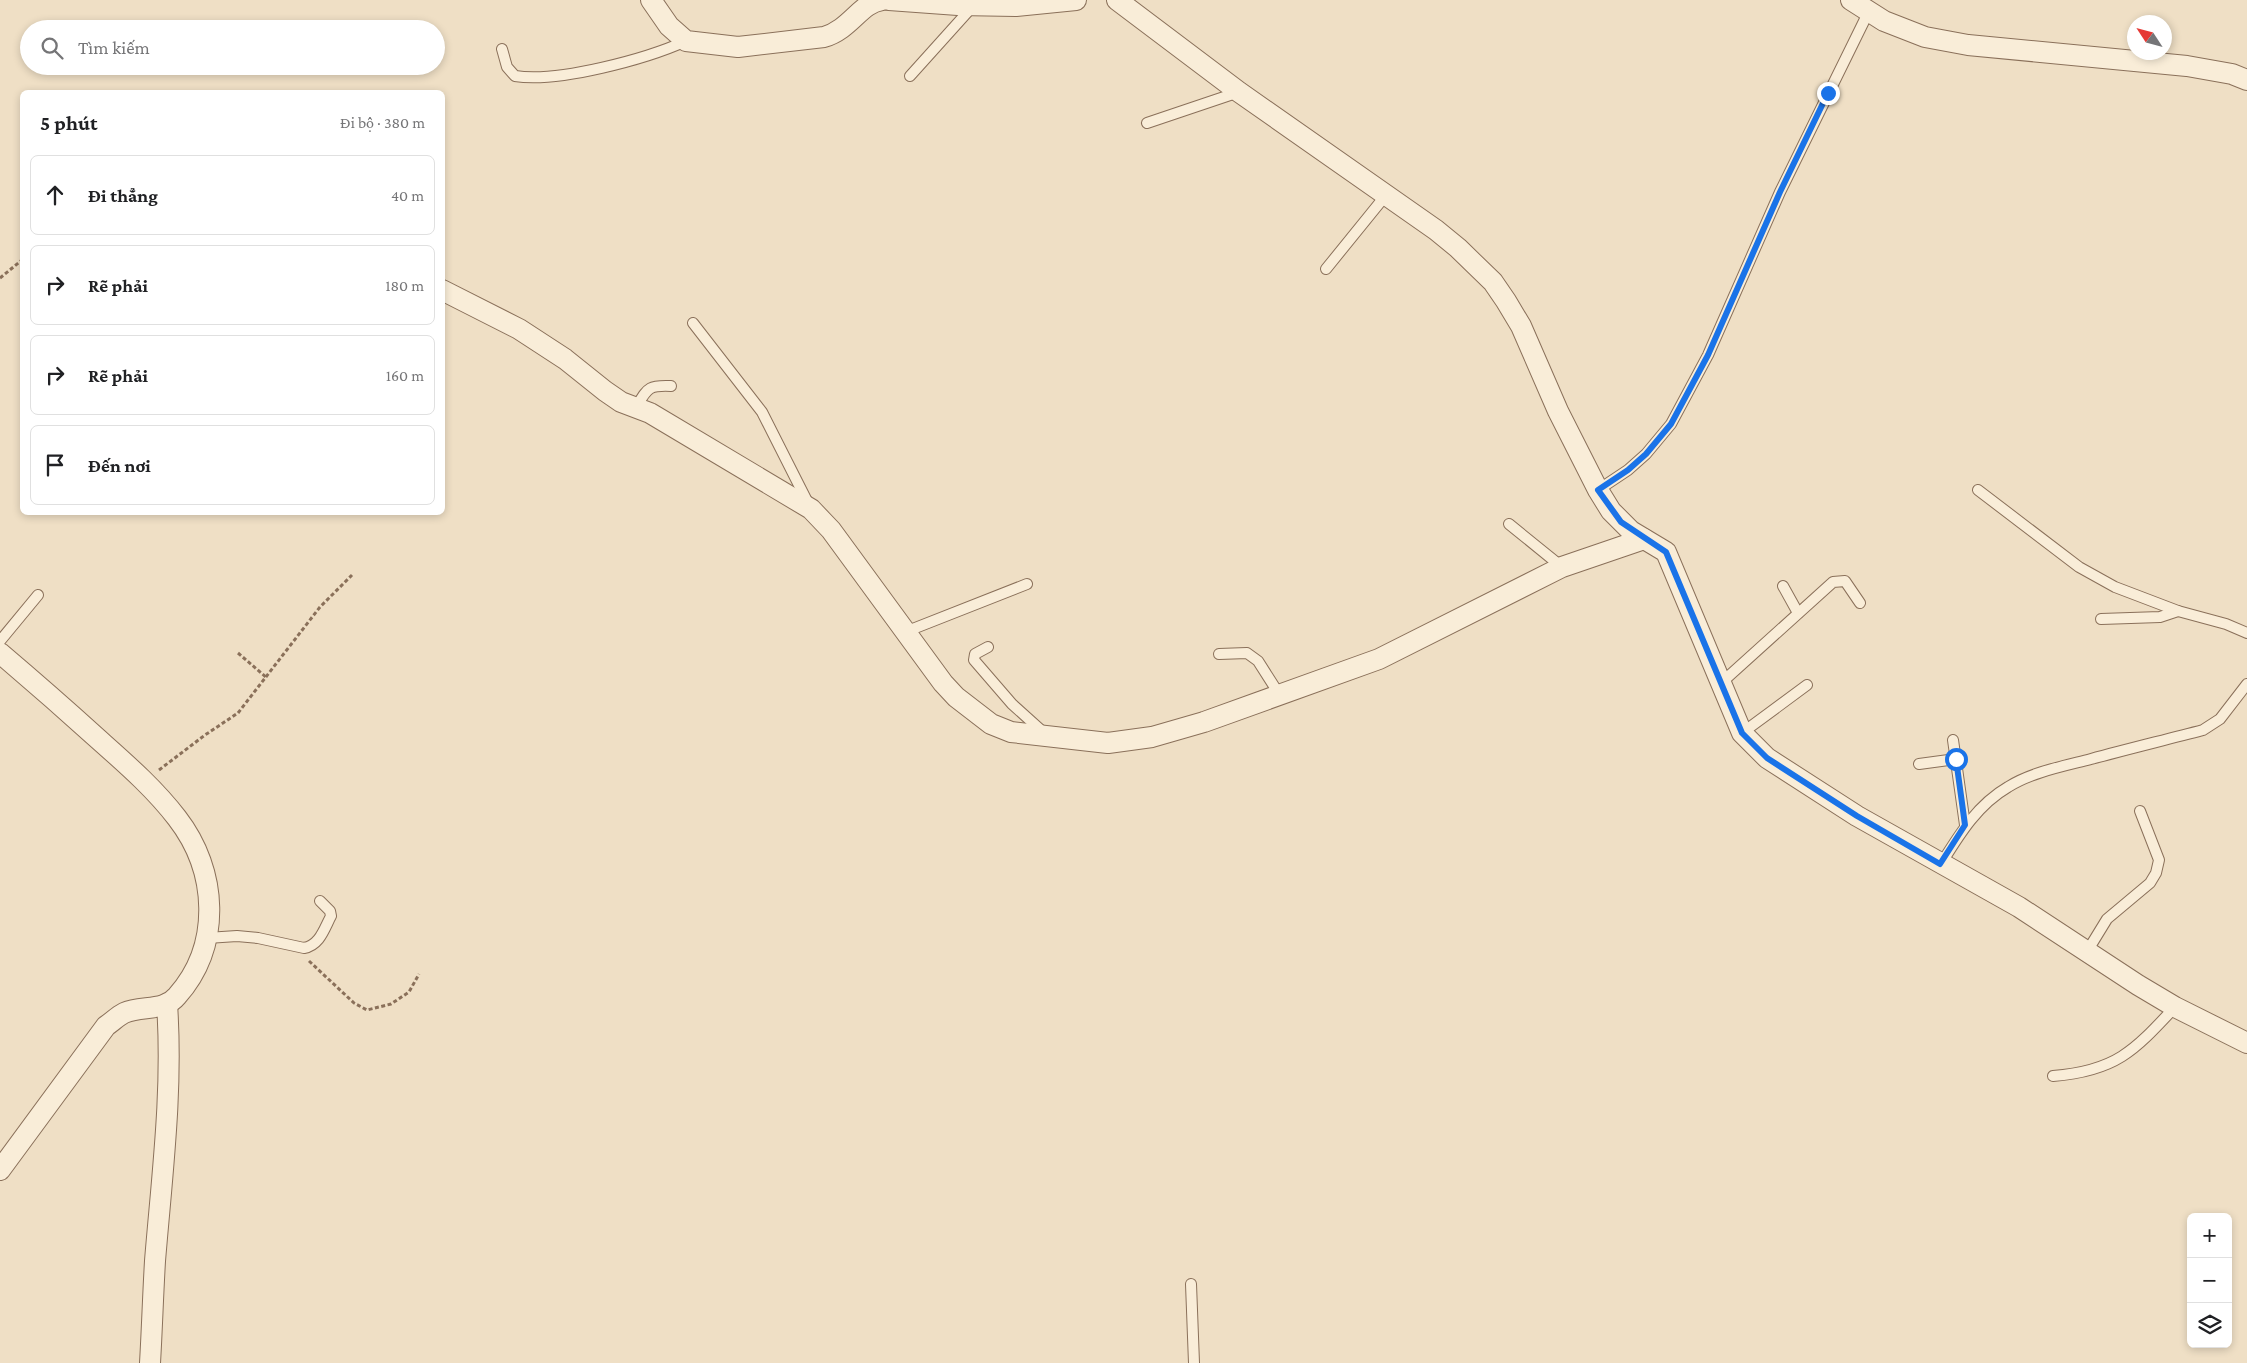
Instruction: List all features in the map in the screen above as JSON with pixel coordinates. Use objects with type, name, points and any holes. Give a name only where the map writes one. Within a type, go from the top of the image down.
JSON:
[{"type":"street","points":[[651,0],[669,26],[686,41],[738,47],[824,37],[837,33],[868,4],[882,0]]},
{"type":"street","points":[[889,0],[974,6],[1016,6],[1076,0]]},
{"type":"street","points":[[1117,0],[1239,92],[1458,248],[1493,282],[1521,326],[1558,410],[1598,490],[1621,522],[1666,552],[1742,733],[1767,758],[1857,816],[1940,864],[2020,906],[2138,985],[2175,1007],[2247,1043]]},
{"type":"street","points":[[1851,0],[1884,21],[1925,37],[2082,57],[2187,66],[2232,74],[2247,80]]},
{"type":"street","points":[[445,291],[519,328],[565,359],[604,391],[662,419],[811,509],[832,530],[943,683],[956,697],[991,724],[1011,732],[1108,743],[1152,737],[1204,722],[1379,659],[1562,567],[1644,539]]},
{"type":"street","points":[[0,653],[145,781],[178,819],[200,860],[209,890],[210,918],[207,938],[198,966],[179,994],[167,1004],[124,1013],[106,1026],[0,1170]]},
{"type":"street","points":[[150,1363],[155,1261],[167,1134],[169,1037],[167,1004]]},
{"type":"lane","points":[[910,76],[974,6]]},
{"type":"lane","points":[[1598,490],[1628,470],[1646,454],[1671,424],[1708,355],[1780,192],[1869,11]]},
{"type":"lane","points":[[502,50],[507,67],[514,76],[548,76],[648,57],[686,41]]},
{"type":"lane","points":[[1147,123],[1239,92]]},
{"type":"lane","points":[[1326,268],[1386,195]]},
{"type":"lane","points":[[692,323],[762,412],[811,509]]},
{"type":"lane","points":[[636,407],[647,390],[655,385],[672,386]]},
{"type":"lane","points":[[1978,490],[2079,567],[2114,587],[2178,610],[2226,624],[2247,633]]},
{"type":"lane","points":[[1508,524],[1562,567]]},
{"type":"lane","points":[[1720,684],[1828,586],[1838,580],[1845,582],[1860,603]]},
{"type":"lane","points":[[905,632],[1027,584]]},
{"type":"lane","points":[[1783,586],[1798,613]]},
{"type":"lane","points":[[0,641],[38,595]]},
{"type":"lane","points":[[2101,619],[2160,617],[2178,610]]},
{"type":"lane","points":[[988,646],[976,654],[974,660],[1012,704],[1048,737]]},
{"type":"lane","points":[[1219,654],[1247,653],[1258,661],[1279,694]]},
{"type":"lane","points":[[1940,864],[1965,825],[1996,795],[2020,780],[2070,764],[2203,730],[2220,718],[2247,684]]},
{"type":"lane","points":[[1742,733],[1807,685]]},
{"type":"lane","points":[[1953,740],[1965,825]]},
{"type":"lane","points":[[1919,764],[1956,759]]},
{"type":"lane","points":[[2088,950],[2107,920],[2150,882],[2156,873],[2159,860],[2140,811]]},
{"type":"lane","points":[[207,938],[244,937],[304,948],[312,946],[320,937],[331,916],[330,911],[320,901]]},
{"type":"lane","points":[[2053,1076],[2086,1072],[2107,1066],[2128,1054],[2175,1007]]},
{"type":"lane","points":[[1191,1284],[1194,1363]]},
{"type":"path","points":[[0,278],[20,262]]},
{"type":"path","points":[[145,781],[186,748],[238,714],[320,607],[352,575]]},
{"type":"path","points":[[238,653],[267,678]]},
{"type":"path","points":[[294,946],[354,1003],[367,1010],[391,1004],[409,992],[419,974]]},
{"type":"route","points":[[1828,93],[1780,192],[1708,355],[1671,424],[1646,454],[1628,470],[1598,490],[1611,511],[1621,522],[1631,531],[1666,552],[1742,733],[1767,758],[1857,816],[1940,864],[1965,825],[1956,759]]}]
